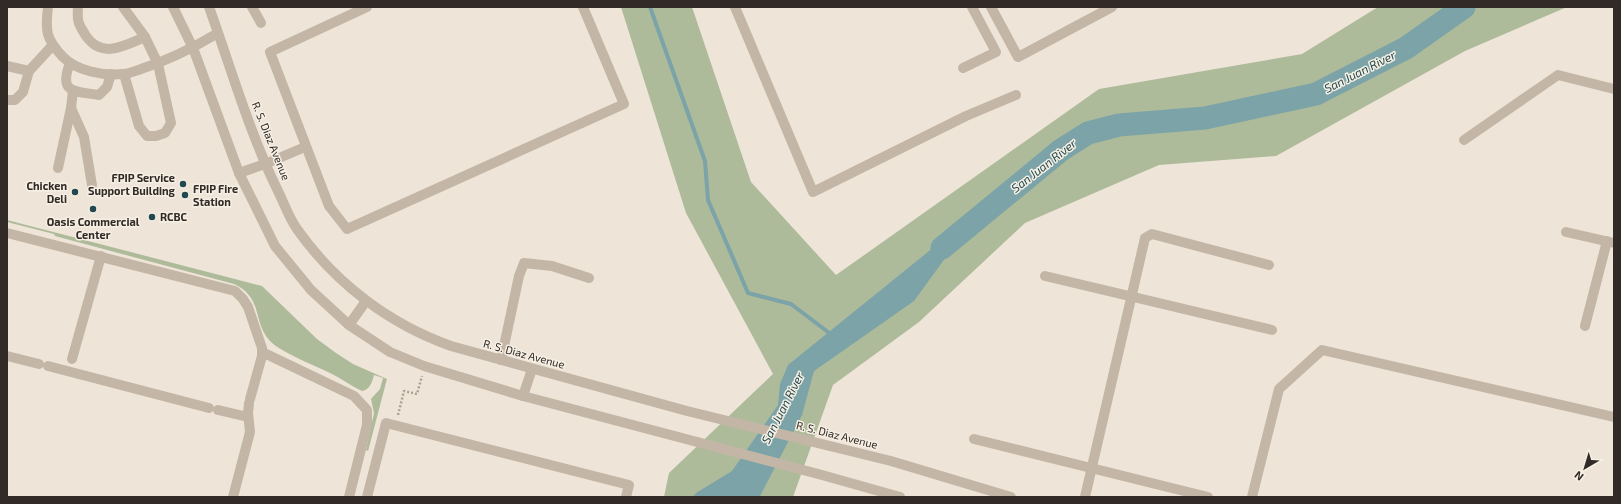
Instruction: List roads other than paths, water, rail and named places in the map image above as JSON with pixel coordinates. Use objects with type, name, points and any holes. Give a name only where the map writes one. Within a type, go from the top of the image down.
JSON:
[{"type":"street","points":[[48,7],[45,27],[52,46],[70,63],[94,72],[124,74],[158,64],[193,48],[218,33]]},
{"type":"street","points":[[78,7],[77,22],[92,43],[107,50],[121,47],[145,37]]},
{"type":"street","points":[[123,7],[145,37],[158,64],[171,123],[165,133],[156,136],[147,136],[139,126],[124,74]]},
{"type":"street","points":[[173,7],[193,48],[239,172],[275,246],[311,290],[349,325],[390,352],[424,366],[523,396],[822,475],[875,494],[900,497]]},
{"type":"street","name":"R. S. Diaz Avenue","points":[[209,7],[265,164],[296,228],[329,269],[366,301],[428,338],[532,369],[687,411],[891,461],[1011,497]]},
{"type":"street","points":[[252,7],[261,24]]},
{"type":"street","points":[[367,7],[270,52],[305,147],[329,206],[347,229],[624,104],[583,7]]},
{"type":"street","points":[[735,7],[813,192],[966,116],[1016,95]]},
{"type":"street","points":[[963,68],[996,52],[972,7]]},
{"type":"street","points":[[991,7],[1018,57],[1112,7]]},
{"type":"street","points":[[7,100],[15,100],[23,92],[29,71],[52,46]]},
{"type":"street","points":[[70,63],[65,76],[66,85],[73,91],[99,95],[107,87],[112,74]]},
{"type":"street","points":[[7,66],[29,71]]},
{"type":"street","points":[[1464,140],[1558,75],[1614,89]]},
{"type":"street","points":[[58,168],[71,108],[73,91]]},
{"type":"street","points":[[71,108],[84,138],[92,185]]},
{"type":"street","points":[[239,172],[265,164],[305,147]]},
{"type":"street","points":[[1566,232],[1610,242],[1585,326]]},
{"type":"street","points":[[7,233],[234,291],[243,298],[248,307],[261,344],[262,352],[249,401],[248,417],[250,432],[233,497]]},
{"type":"street","points":[[1085,497],[1145,238],[1152,234],[1269,265]]},
{"type":"street","points":[[71,366],[101,256]]},
{"type":"street","points":[[501,360],[519,276],[524,263],[552,266],[589,278]]},
{"type":"street","points":[[1045,276],[1272,330]]},
{"type":"street","points":[[349,325],[366,301]]},
{"type":"street","points":[[1252,497],[1279,389],[1322,350],[1614,416]]},
{"type":"street","points":[[262,352],[348,393],[358,400],[367,410],[367,425],[348,497]]},
{"type":"street","points":[[7,356],[44,365],[71,366],[213,409],[248,417]]},
{"type":"street","points":[[523,396],[532,369]]},
{"type":"street","points":[[367,497],[386,423],[629,486],[626,497]]},
{"type":"street","points":[[974,439],[1208,497]]},
{"type":"water","points":[[967,228],[914,301],[814,371],[802,415],[760,496],[693,497],[696,493],[732,471],[778,405],[780,384],[788,365],[939,243]]},
{"type":"waterway","points":[[650,7],[705,161],[708,200],[748,293],[791,304],[832,335]]},
{"type":"waterway","name":"San Juan River","points":[[942,248],[1061,150],[1088,133],[1119,125],[1205,118],[1316,94],[1406,48],[1464,7]]},
{"type":"place","name":"FPIP Service Support Building","points":[[183,184]]},
{"type":"place","name":"Chicken Deli","points":[[75,192]]},
{"type":"place","name":"FPIP Fire Station","points":[[185,195]]},
{"type":"place","name":"Oasis Commercial Center","points":[[93,209]]},
{"type":"place","name":"RCBC","points":[[152,217]]}]
